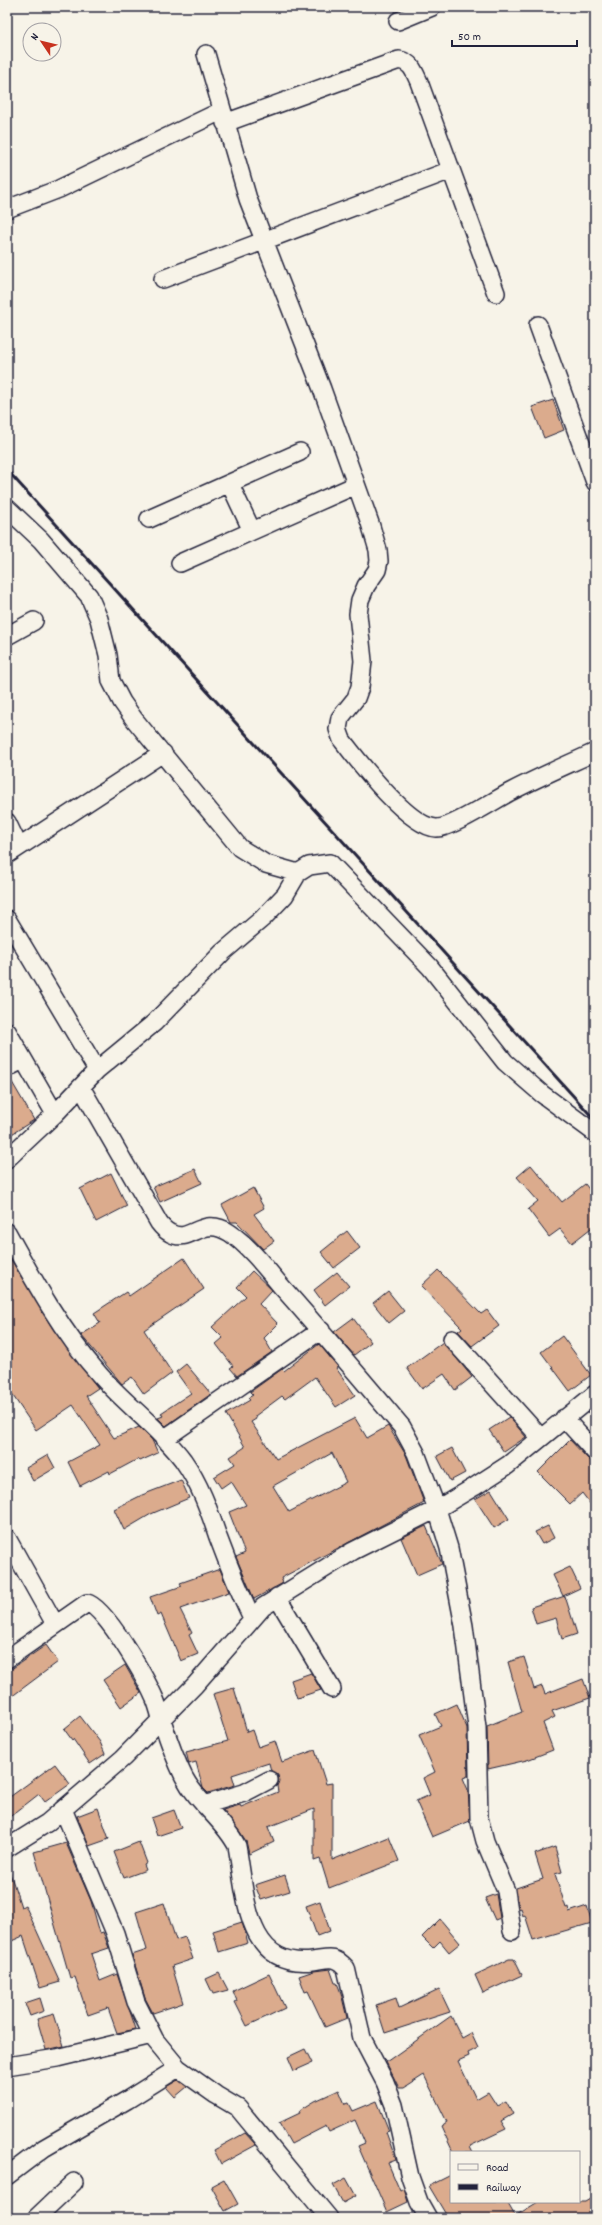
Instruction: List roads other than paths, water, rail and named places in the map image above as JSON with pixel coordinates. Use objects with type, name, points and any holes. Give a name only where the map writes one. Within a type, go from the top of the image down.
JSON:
[{"type":"street","points":[[398,21],[432,7]]},
{"type":"street","points":[[206,54],[223,118],[248,199],[370,523],[379,561],[377,570],[366,586],[358,614],[363,661],[360,687],[356,698],[340,718],[338,729],[342,740],[360,763],[408,815],[423,824],[436,828],[462,818],[513,790],[595,752]]},
{"type":"street","points":[[7,209],[223,118],[399,60],[406,61],[412,67],[419,82],[496,293]]},
{"type":"street","points":[[163,279],[451,170]]},
{"type":"street","points":[[538,325],[595,482]]},
{"type":"street","points":[[149,519],[300,452]]},
{"type":"street","points":[[230,484],[252,531]]},
{"type":"street","points":[[180,563],[356,485]]},
{"type":"street","points":[[7,508],[41,540],[89,596],[99,619],[114,690],[122,702],[240,848],[266,864],[298,873]]},
{"type":"street","points":[[7,636],[34,621]]},
{"type":"street","points":[[7,822],[13,851],[163,753]]},
{"type":"street","points":[[7,1158],[55,1114],[97,1070],[154,1023],[223,952],[267,914],[285,895],[298,873],[309,866],[330,863],[430,967],[505,1062],[542,1094],[595,1133]]},
{"type":"street","points":[[7,919],[97,1070]]},
{"type":"street","points":[[7,1031],[55,1114]]},
{"type":"street","points":[[7,1068],[23,1060]]},
{"type":"street","points":[[81,1087],[159,1223],[170,1234],[179,1236],[190,1234],[204,1227],[215,1226],[230,1234],[268,1271],[320,1330],[402,1427],[416,1453],[437,1509],[457,1585],[479,1743],[479,1818],[485,1841],[506,1891],[512,1931]]},
{"type":"street","points":[[7,1232],[53,1313],[74,1343],[98,1374],[164,1439],[182,1459],[196,1479],[207,1504],[239,1592],[252,1618]]},
{"type":"street","points":[[164,1439],[320,1330]]},
{"type":"street","points":[[452,1338],[542,1438]]},
{"type":"street","points":[[9,1843],[47,1823],[123,1758],[162,1721],[214,1666],[252,1618],[263,1607],[353,1551],[437,1509],[508,1465],[595,1394]]},
{"type":"street","points":[[564,1418],[595,1452]]},
{"type":"street","points":[[7,1538],[55,1624]]},
{"type":"street","points":[[277,1597],[332,1689]]},
{"type":"street","points":[[7,1659],[87,1603],[97,1608],[120,1639],[145,1679],[155,1699],[162,1721],[184,1776],[204,1805],[225,1826],[237,1846],[250,1917],[266,1949],[279,1958],[290,1961],[333,1958],[340,1960],[346,1968],[362,2038],[385,2082],[394,2105],[410,2177],[419,2202],[428,2218]]},
{"type":"street","points":[[204,1805],[244,1793],[269,1780]]},
{"type":"street","points":[[63,1809],[115,1933],[136,2002],[152,2035],[178,2068],[216,2095],[238,2108],[329,2218]]},
{"type":"street","points":[[7,2066],[57,2058],[152,2035]]},
{"type":"street","points":[[7,2176],[14,2161],[44,2148],[127,2100],[178,2068]]},
{"type":"street","points":[[36,2218],[74,2182]]},
{"type":"railway","points":[[7,470],[595,1120]]}]
